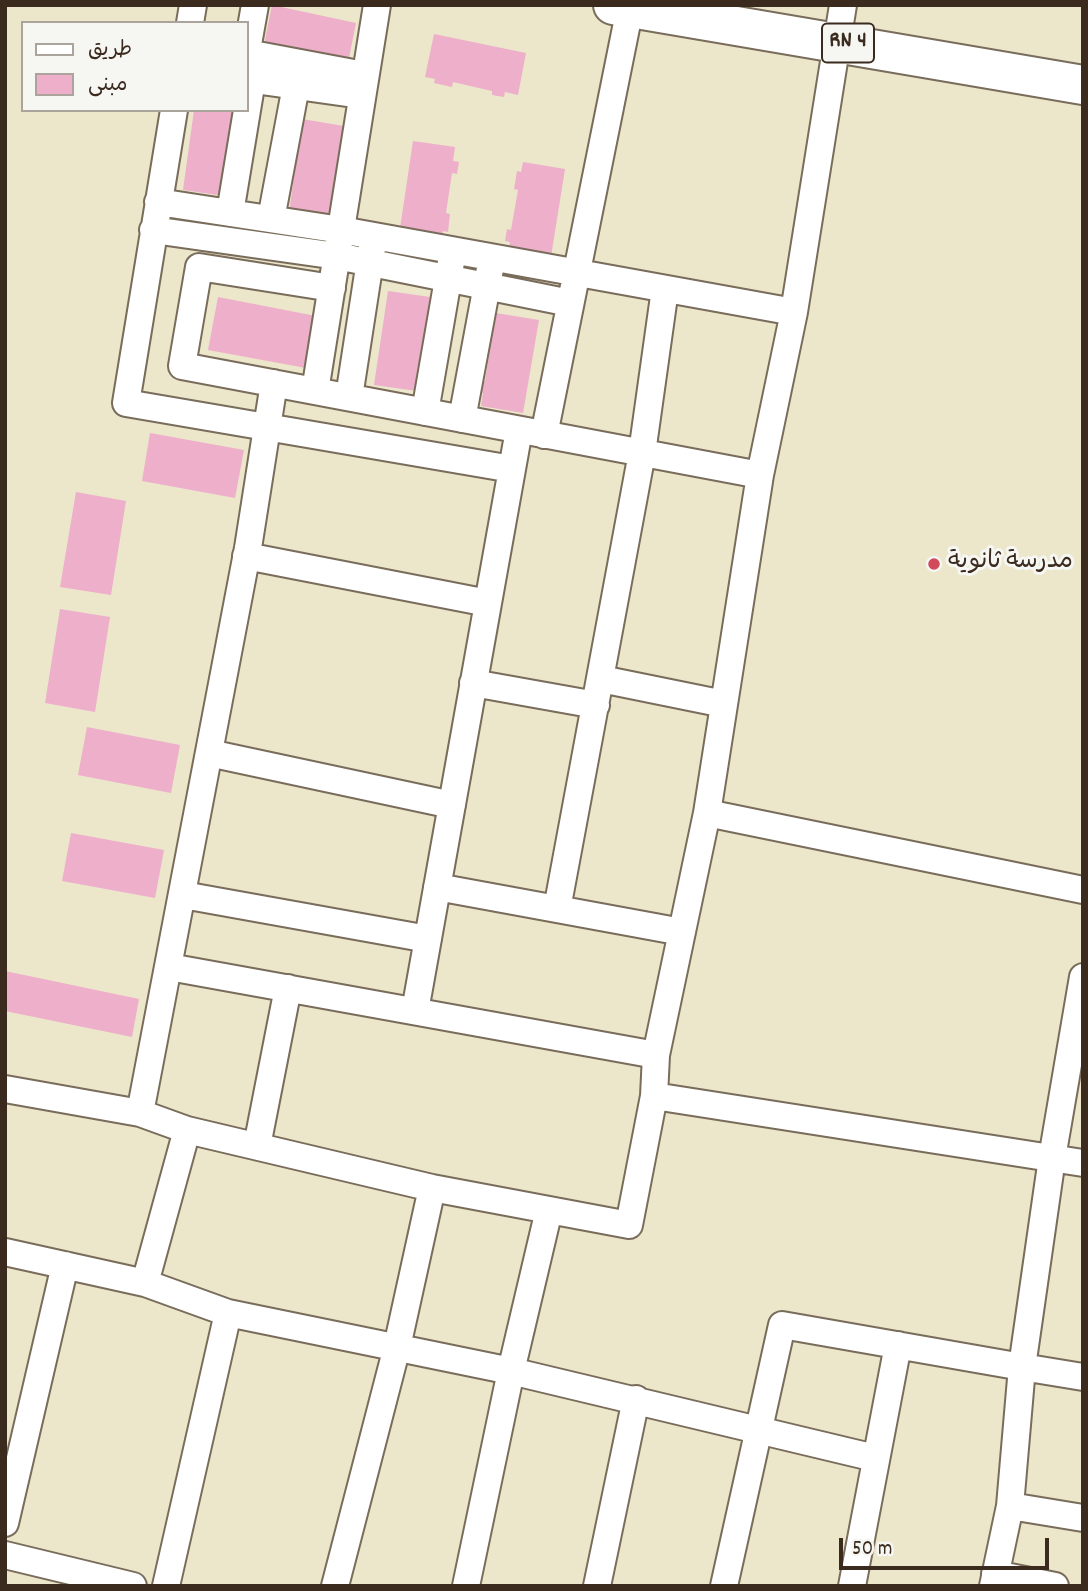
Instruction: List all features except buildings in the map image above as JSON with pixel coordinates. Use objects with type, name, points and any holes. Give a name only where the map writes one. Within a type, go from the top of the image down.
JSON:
[{"type":"main road","name":"RN 4","points":[[622,7],[839,23],[1083,85]]},
{"type":"street","points":[[248,45],[255,5]]},
{"type":"street","points":[[315,391],[377,5]]},
{"type":"street","points":[[415,1011],[512,469],[531,432],[570,303],[622,7]]},
{"type":"street","points":[[5,1089],[140,1113],[187,1130],[432,1188],[629,1225],[654,1096],[656,1055],[707,813],[760,475],[794,312],[839,23]]},
{"type":"street","points":[[248,51],[363,85]]},
{"type":"street","points":[[249,79],[296,86],[363,85]]},
{"type":"street","points":[[271,219],[296,86]]},
{"type":"street","points":[[174,112],[126,403],[512,469]]},
{"type":"street","points":[[230,213],[244,112]]},
{"type":"street","points":[[158,202],[271,219],[339,243],[369,263],[570,303]]},
{"type":"street","points":[[153,229],[339,243],[374,236],[794,312]]},
{"type":"street","points":[[349,397],[374,236]]},
{"type":"street","points":[[425,412],[453,250]]},
{"type":"street","points":[[462,419],[492,257]]},
{"type":"street","points":[[332,288],[199,267],[182,366],[760,475]]},
{"type":"street","points":[[557,909],[642,453],[664,289]]},
{"type":"street","points":[[140,1113],[246,556],[274,383]]},
{"type":"street","points":[[246,556],[488,603]]},
{"type":"street","points":[[601,679],[724,704]]},
{"type":"street","points":[[474,683],[596,705]]},
{"type":"street","points":[[209,753],[452,805]]},
{"type":"street","points":[[707,813],[1083,890]]},
{"type":"street","points":[[437,887],[682,932]]},
{"type":"street","points":[[183,895],[428,939]]},
{"type":"street","points":[[169,967],[656,1055]]},
{"type":"street","points":[[1055,1586],[994,1580],[1010,1506],[1022,1367],[1052,1158],[1083,977]]},
{"type":"street","points":[[257,1146],[288,988]]},
{"type":"street","points":[[654,1096],[1083,1163]]},
{"type":"street","points":[[145,1283],[187,1130]]},
{"type":"street","points":[[335,1586],[397,1347],[432,1188]]},
{"type":"street","points":[[466,1586],[511,1371],[549,1210]]},
{"type":"street","points":[[5,1252],[145,1283],[228,1313],[636,1399],[875,1458]]},
{"type":"street","points":[[5,1523],[65,1265]]},
{"type":"street","points":[[166,1586],[228,1313]]},
{"type":"street","points":[[724,1586],[782,1325],[1083,1377]]},
{"type":"street","points":[[852,1586],[898,1345]]},
{"type":"street","points":[[597,1586],[636,1399]]},
{"type":"street","points":[[1010,1506],[1083,1518]]},
{"type":"street","points":[[5,1555],[133,1586]]},
{"type":"place","name":"مدرسة ثانوية","points":[[934,564]]}]
